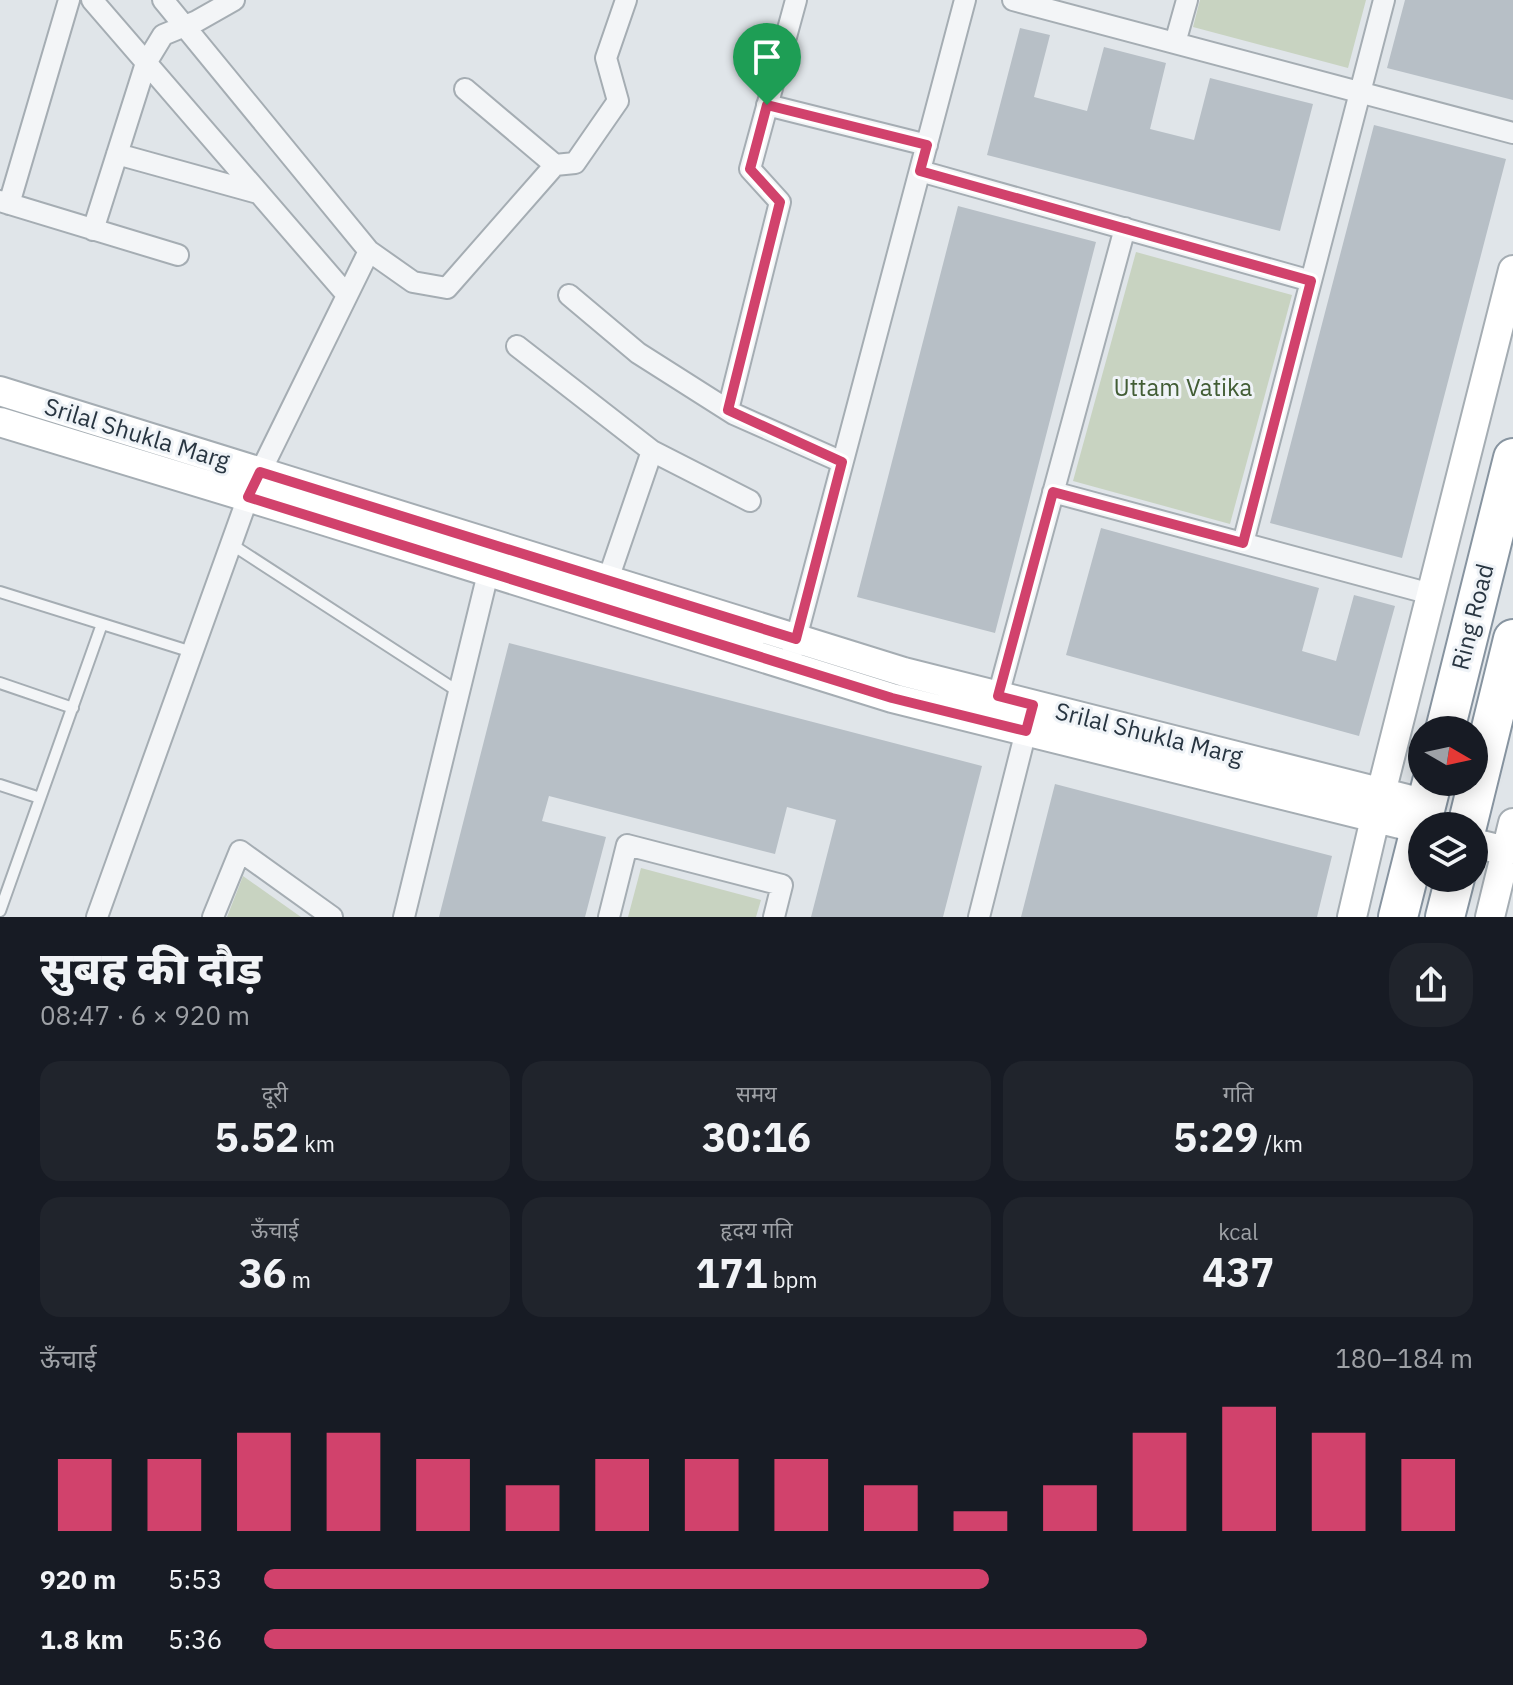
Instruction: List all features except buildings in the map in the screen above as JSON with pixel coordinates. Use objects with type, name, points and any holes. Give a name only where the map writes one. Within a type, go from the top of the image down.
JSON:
[{"type":"highway","name":"Ring Road","points":[[1448,716],[1513,458]]},
{"type":"highway","name":"Ring Road","points":[[1474,812],[1513,639]]},
{"type":"highway","points":[[1398,917],[1426,805]]},
{"type":"highway","points":[[1445,917],[1451,892]]},
{"type":"street","points":[[69,0],[4,202],[178,255]]},
{"type":"street","points":[[92,0],[347,295]]},
{"type":"street","points":[[163,0],[369,251],[413,282],[447,288],[555,165],[575,163],[618,101],[606,58],[626,0]]},
{"type":"street","points":[[93,230],[146,63],[163,35],[197,21],[234,0]]},
{"type":"street","points":[[728,410],[780,202],[750,169],[796,0]]},
{"type":"street","points":[[792,652],[965,0]]},
{"type":"street","points":[[1013,0],[1513,133]]},
{"type":"street","points":[[1175,43],[1187,0]]},
{"type":"street","points":[[1243,543],[1384,0]]},
{"type":"street","points":[[465,89],[555,165]]},
{"type":"street","points":[[767,105],[927,145]]},
{"type":"street","points":[[117,154],[258,193]]},
{"type":"street","points":[[920,171],[1311,281]]},
{"type":"street","points":[[995,709],[1125,228]]},
{"type":"street","points":[[97,917],[254,484],[369,251]]},
{"type":"street","points":[[1352,917],[1513,270]]},
{"type":"street","points":[[569,295],[638,353],[728,410],[842,462]]},
{"type":"street","points":[[517,346],[652,451],[750,501]]},
{"type":"street","name":"Srilal Shukla Marg","points":[[0,391],[254,484],[792,652],[904,672],[995,709],[1378,806],[1426,805]]},
{"type":"street","name":"Srilal Shukla Marg","points":[[0,422],[254,484]]},
{"type":"street","points":[[603,593],[652,451]]},
{"type":"street","points":[[1053,492],[1431,594]]},
{"type":"street","points":[[404,917],[492,558]]},
{"type":"street","points":[[979,917],[1030,718]]},
{"type":"street","points":[[1488,831],[1512,835],[1490,917]]},
{"type":"street","points":[[609,917],[627,845],[782,885],[774,917]]},
{"type":"street","points":[[213,917],[240,851],[332,917]]},
{"type":"lane","points":[[231,544],[459,692]]},
{"type":"lane","points":[[0,592],[192,652]]},
{"type":"lane","points":[[0,911],[5,880],[40,798],[102,624]]},
{"type":"lane","points":[[0,683],[73,708]]},
{"type":"lane","points":[[0,785],[40,798]]},
{"type":"green space","points":[[1200,0],[1366,0],[1348,68],[1193,27]]},
{"type":"green space","name":"Uttam Vatika","points":[[1136,252],[1292,295],[1230,524],[1073,481]]},
{"type":"green space","points":[[641,868],[761,900],[756,917],[628,917]]},
{"type":"green space","points":[[243,876],[301,917],[227,917]]},
{"type":"route","points":[[767,105],[927,145],[920,171],[1311,281],[1243,543],[1053,492],[998,696],[1033,705],[1026,731],[892,698],[248,497],[260,472],[796,639],[842,462],[728,410],[780,202],[750,169],[767,105]]}]
